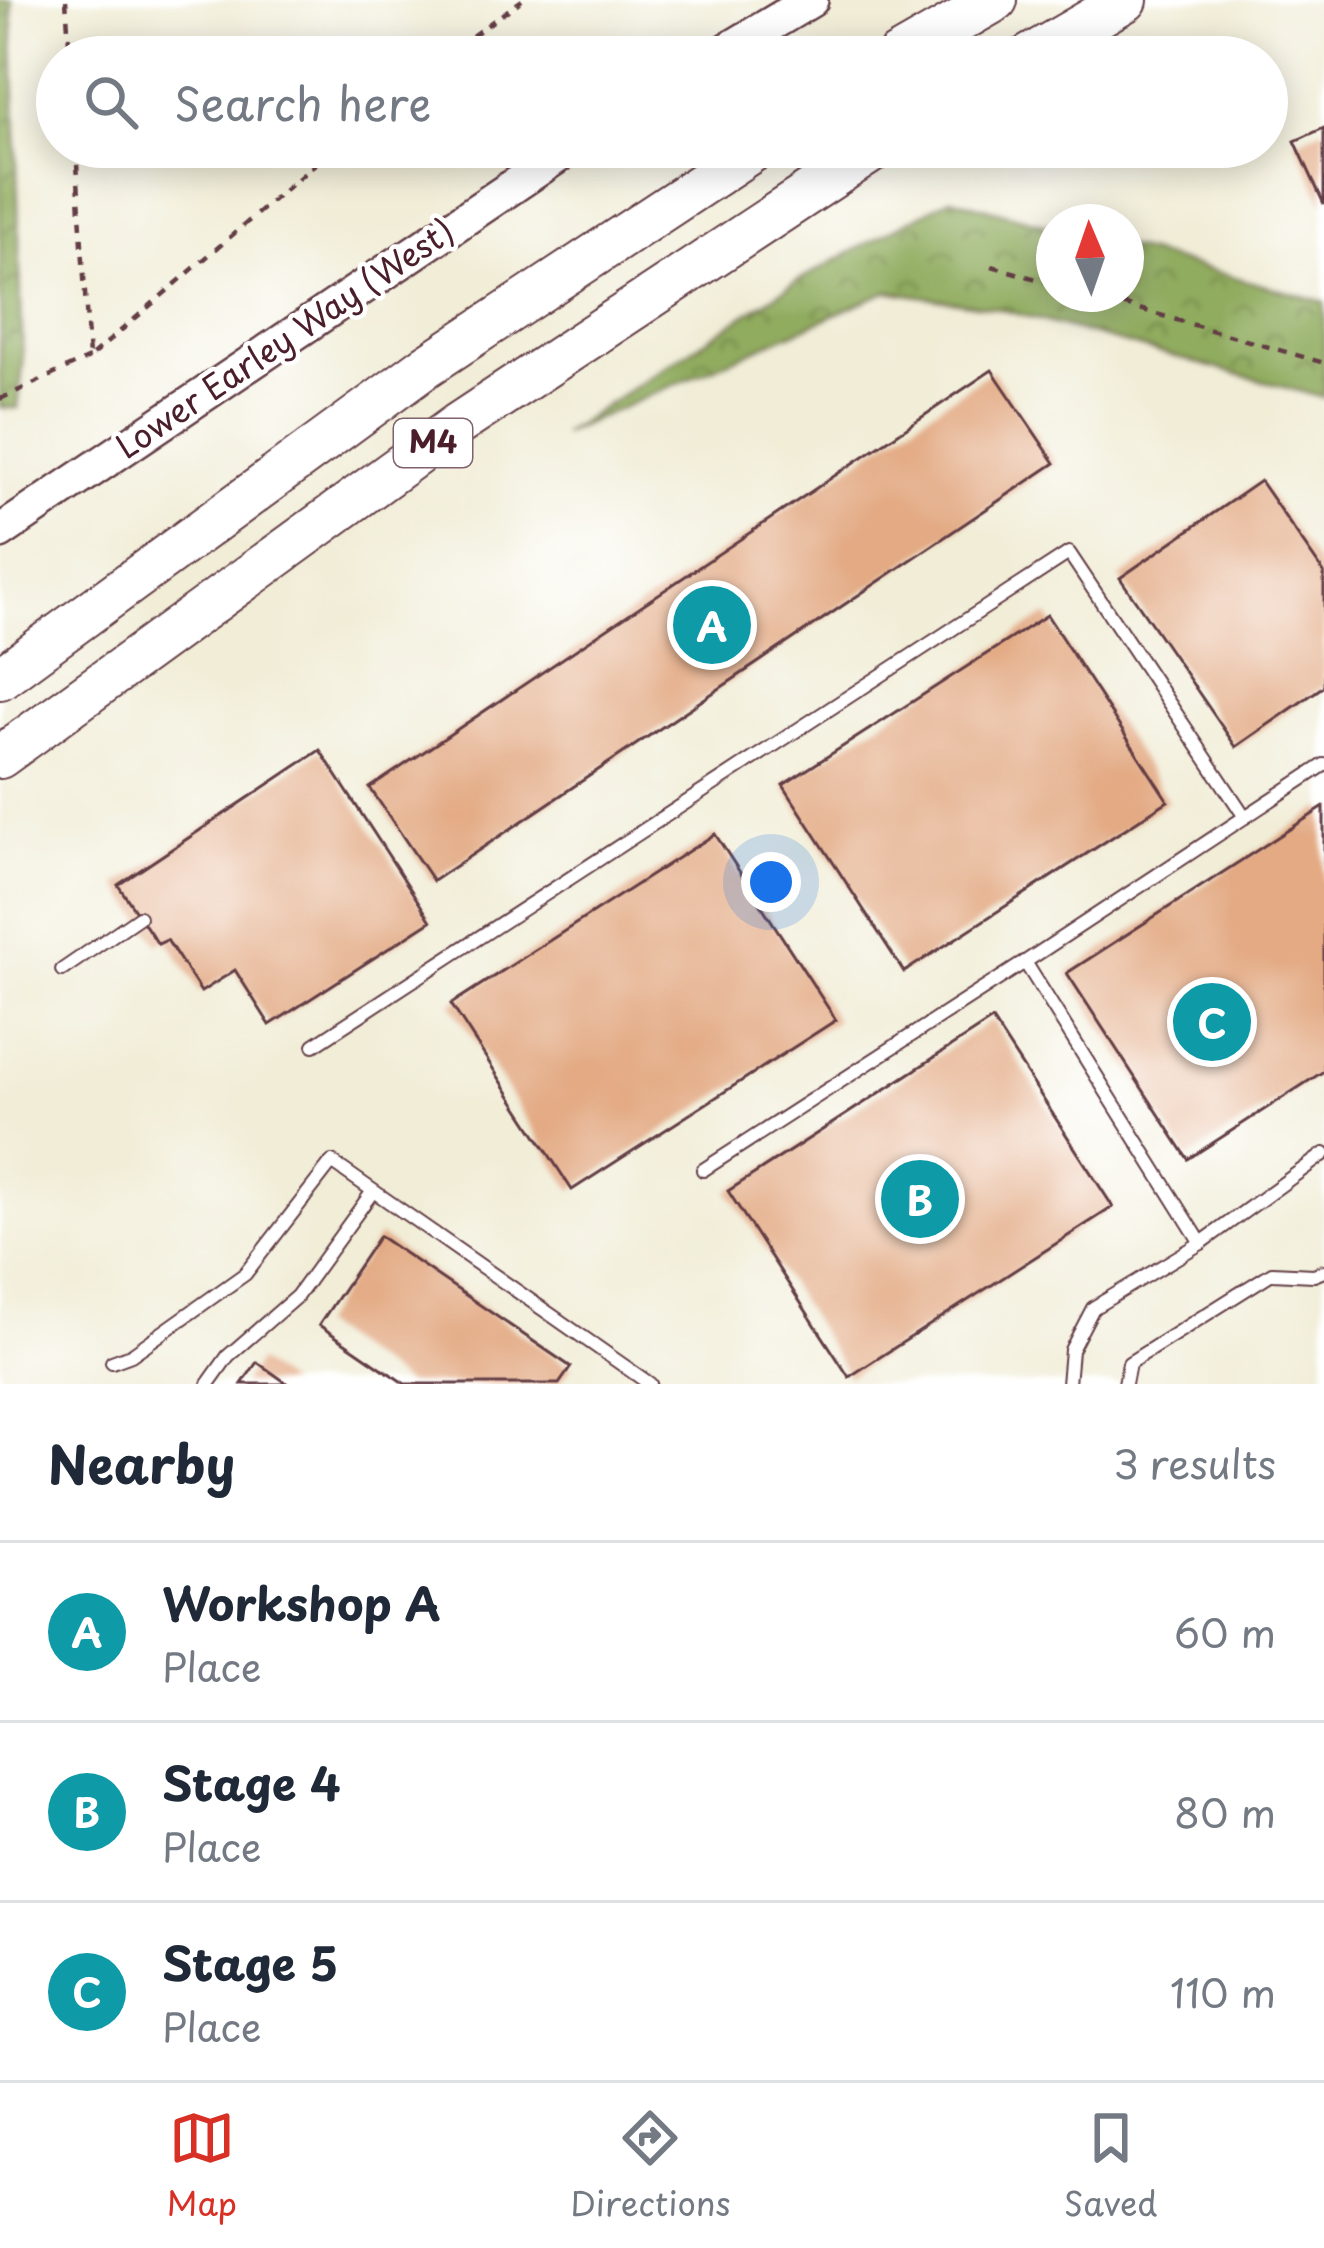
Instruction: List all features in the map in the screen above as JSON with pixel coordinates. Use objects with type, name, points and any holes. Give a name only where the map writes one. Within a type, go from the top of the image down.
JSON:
[{"type":"highway","points":[[933,36],[996,0]]},
{"type":"highway","points":[[1064,36],[1126,0]]},
{"type":"highway","name":"M4","points":[[0,678],[425,367],[726,168]]},
{"type":"highway","name":"M4","points":[[0,757],[457,425],[846,168]]},
{"type":"main road","points":[[751,36],[811,0]]},
{"type":"main road","name":"Lower Earley Way (West)","points":[[0,532],[540,168]]},
{"type":"lane","points":[[314,1045],[1069,553],[1245,817]]},
{"type":"lane","points":[[704,1170],[1324,765]]},
{"type":"lane","points":[[62,970],[139,917]]},
{"type":"lane","points":[[1025,962],[1202,1243]]},
{"type":"lane","points":[[1068,1384],[1071,1350],[1093,1309],[1202,1243],[1324,1154]]},
{"type":"lane","points":[[112,1362],[131,1355],[245,1274],[332,1162],[632,1378],[650,1384]]},
{"type":"lane","points":[[208,1384],[228,1356],[297,1296],[374,1191]]},
{"type":"lane","points":[[1125,1384],[1129,1363],[1272,1273],[1314,1275],[1324,1270]]},
{"type":"path","points":[[66,0],[69,36]]},
{"type":"path","points":[[472,36],[522,0]]},
{"type":"path","points":[[77,168],[89,358]]},
{"type":"path","points":[[0,399],[89,358],[310,168]]},
{"type":"path","points":[[992,266],[1036,279]]},
{"type":"path","points":[[1144,310],[1324,363]]},
{"type":"green space","points":[[0,0],[12,0],[23,366],[18,408],[0,408]]},
{"type":"green space","points":[[951,198],[1036,222],[1036,312],[1144,312],[1144,252],[1324,302],[1324,398],[996,308],[888,291],[562,434],[794,283]]},
{"type":"building","points":[[1324,128],[1324,204],[1295,141]]},
{"type":"building","points":[[992,370],[1055,463],[433,881],[370,788]]},
{"type":"building","points":[[1260,481],[1324,573],[1324,686],[1236,747],[1120,578]]},
{"type":"building","points":[[1047,615],[1168,801],[904,972],[783,785]]},
{"type":"building","points":[[320,750],[431,921],[270,1025],[235,970],[201,992],[167,940],[158,944],[118,885]]},
{"type":"building","points":[[1324,807],[1324,1071],[1188,1159],[1067,973]]},
{"type":"building","points":[[715,834],[836,1020],[572,1190],[451,1004]]},
{"type":"building","points":[[992,1020],[1113,1207],[849,1377],[728,1191]]},
{"type":"building","points":[[379,1236],[571,1367],[559,1384],[405,1384],[319,1325]]},
{"type":"building","points":[[257,1362],[288,1384],[242,1384]]},
{"type":"place","name":"Workshop A","points":[[712,625]]},
{"type":"place","name":"Stage 5","points":[[1212,1022]]},
{"type":"place","name":"Stage 4","points":[[920,1199]]}]
